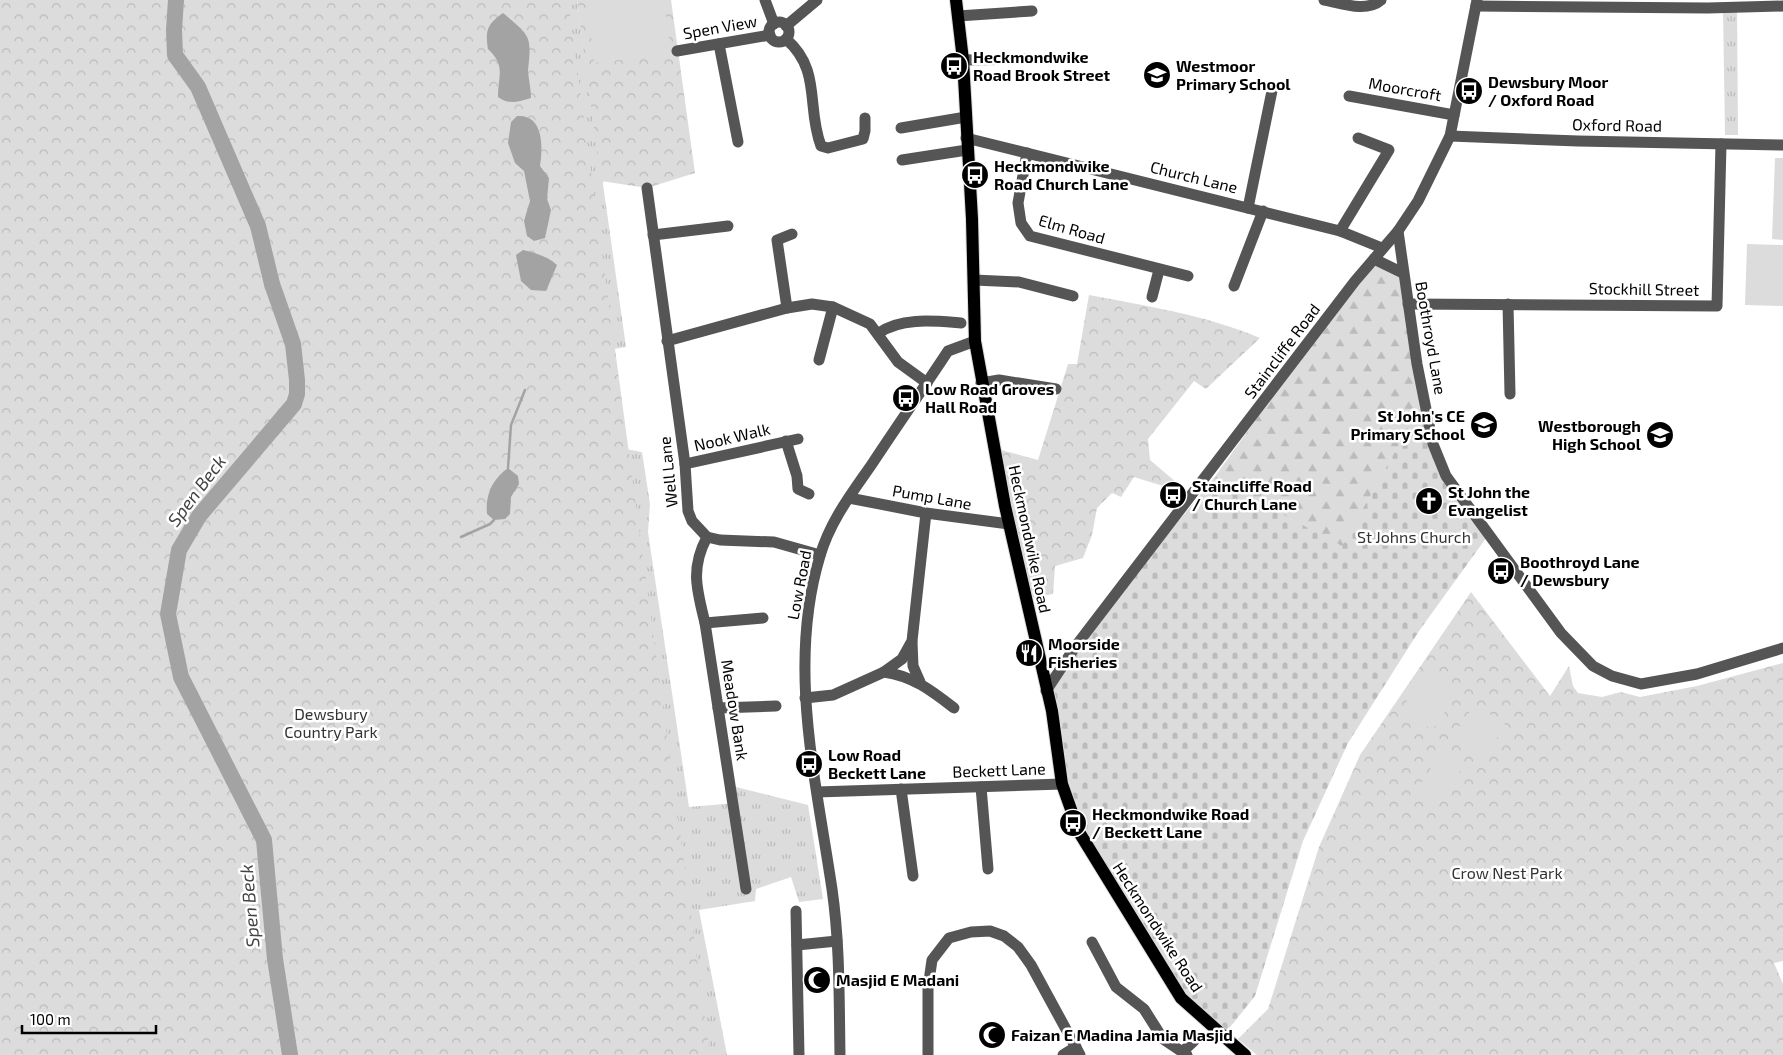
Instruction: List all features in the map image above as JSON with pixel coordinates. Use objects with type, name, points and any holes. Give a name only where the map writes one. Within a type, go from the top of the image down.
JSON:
[{"type":"main road","name":"Heckmondwike Road","points":[[956,0],[963,60],[974,280],[975,341],[981,382],[1009,524],[1052,711],[1062,784],[1079,832],[1181,998],[1245,1055]]},
{"type":"street","points":[[765,0],[774,24]]},
{"type":"street","points":[[817,0],[786,26],[788,34],[786,39],[802,56],[809,73],[814,121],[821,146],[828,148],[863,139],[866,131],[865,118]]},
{"type":"street","points":[[1324,0],[1346,5],[1370,6],[1381,0]]},
{"type":"street","points":[[1476,3],[1783,6]]},
{"type":"street","name":"Staincliffe Road","points":[[1046,691],[1075,647],[1382,248],[1398,231],[1418,200],[1450,136],[1476,3]]},
{"type":"street","points":[[958,16],[1032,11]]},
{"type":"street","name":"Spen View","points":[[786,26],[781,23],[774,24],[770,28],[770,35],[776,41],[786,39]]},
{"type":"street","name":"Spen View","points":[[677,51],[770,35]]},
{"type":"street","points":[[720,44],[738,142]]},
{"type":"street","points":[[963,60],[1036,59]]},
{"type":"street","points":[[1248,208],[1273,86]]},
{"type":"street","name":"Moorcroft","points":[[1349,96],[1454,115]]},
{"type":"street","points":[[901,128],[966,117]]},
{"type":"street","name":"Oxford Road","points":[[1450,136],[1783,144]]},
{"type":"street","points":[[1340,231],[1389,150],[1358,138]]},
{"type":"street","points":[[902,160],[967,144]]},
{"type":"street","name":"Church Lane","points":[[967,144],[1027,153],[1263,211],[1340,231],[1382,248]]},
{"type":"street","name":"Stockhill Street","points":[[1408,304],[1717,306],[1721,144]]},
{"type":"street","name":"Elm Road","points":[[1027,153],[1018,203],[1021,223],[1030,236],[1188,276]]},
{"type":"street","name":"Well Lane","points":[[647,188],[685,464],[688,511],[698,530],[707,537]]},
{"type":"street","points":[[1234,286],[1263,211]]},
{"type":"street","points":[[653,235],[728,226]]},
{"type":"street","name":"Boothroyd Lane","points":[[1398,231],[1408,304],[1434,444],[1446,476],[1561,633],[1593,666],[1612,676],[1641,684],[1697,674],[1783,648]]},
{"type":"street","points":[[787,308],[777,240],[792,234]]},
{"type":"street","name":"Boothroyd Lane","points":[[1374,259],[1403,274]]},
{"type":"street","points":[[1152,297],[1159,270]]},
{"type":"street","points":[[974,280],[1019,282],[1074,296]]},
{"type":"street","points":[[667,341],[787,308],[812,304],[833,307],[870,324],[879,333],[885,346],[898,362],[927,383]]},
{"type":"street","points":[[1508,304],[1510,394]]},
{"type":"street","points":[[820,360],[833,307]]},
{"type":"street","points":[[879,333],[891,326],[901,324],[961,323]]},
{"type":"street","name":"Low Road","points":[[840,1055],[837,941],[832,890],[816,792],[805,698],[808,611],[820,555],[834,521],[948,351],[975,341]]},
{"type":"street","points":[[981,382],[999,380],[1056,389]]},
{"type":"street","name":"Nook Walk","points":[[685,464],[792,440],[791,458],[797,476],[798,489],[809,494]]},
{"type":"street","name":"Pump Lane","points":[[849,498],[926,513],[1009,524]]},
{"type":"street","points":[[920,682],[913,666],[912,641],[926,513]]},
{"type":"street","points":[[707,537],[720,540],[774,542],[820,555]]},
{"type":"street","name":"Meadow Bank","points":[[707,537],[697,561],[695,582],[704,623],[746,889]]},
{"type":"street","points":[[704,623],[763,618]]},
{"type":"street","points":[[805,698],[833,696],[884,672],[902,659],[912,641]]},
{"type":"street","points":[[884,672],[898,674],[920,682],[954,708]]},
{"type":"street","points":[[718,708],[776,706]]},
{"type":"street","name":"Beckett Lane","points":[[816,792],[1062,784]]},
{"type":"street","points":[[980,787],[988,869]]},
{"type":"street","points":[[901,789],[913,876]]},
{"type":"street","points":[[796,911],[799,1055]]},
{"type":"street","points":[[928,1055],[928,988],[932,960],[949,938],[971,932],[990,931],[1004,936],[1018,947],[1078,1051],[1063,1055]]},
{"type":"street","points":[[797,945],[837,941]]},
{"type":"street","points":[[1092,942],[1116,987],[1144,1010],[1163,1038],[1185,1053],[1194,1041]]},
{"type":"green space","name":"Dewsbury Country Park","points":[[0,0],[568,0],[710,1055],[0,1055]]},
{"type":"green space","points":[[556,0],[577,0],[626,347],[602,351]]},
{"type":"green space","points":[[577,0],[671,0],[695,173],[647,188],[601,181]]},
{"type":"green space","points":[[587,0],[664,0],[671,54],[594,63]]},
{"type":"green space","points":[[1723,8],[1737,8],[1738,135],[1725,135]]},
{"type":"green space","points":[[1775,158],[1783,158],[1783,240],[1772,239]]},
{"type":"green space","points":[[1747,244],[1783,245],[1783,306],[1745,305]]},
{"type":"green space","points":[[1374,259],[1403,273],[1425,398],[1342,547],[1214,478],[1355,281]]},
{"type":"green space","points":[[1089,295],[1197,317],[1260,338],[1206,389],[1194,381],[1148,439],[1150,460],[1183,488],[1179,491],[1134,477],[1121,497],[1112,493],[1097,508],[1092,535],[1083,558],[1055,566],[1053,594],[1027,599],[994,448],[1038,460],[1068,364],[1077,364]]},
{"type":"green space","name":"St Johns Church","points":[[1425,398],[1446,476],[1489,534],[1419,631],[1348,743],[1303,841],[1255,996],[1227,1031],[1181,998],[1079,832],[1046,691],[1075,647],[1214,478],[1342,546]]},
{"type":"green space","points":[[609,446],[642,452],[650,504],[648,532],[689,807],[735,803],[732,786],[808,805],[823,899],[799,902],[791,877],[756,889],[755,901],[699,910],[727,1055],[688,1055]]},
{"type":"green space","name":"Crow Nest Park","points":[[1471,592],[1550,696],[1569,666],[1573,686],[1578,693],[1602,697],[1621,692],[1640,697],[1697,686],[1783,663],[1783,961],[1774,963],[1783,984],[1783,1055],[1257,1055],[1238,1039],[1268,1009],[1319,847],[1360,755]]},
{"type":"green space","points":[[1427,672],[1458,694],[1432,730],[1402,708]]},
{"type":"green space","points":[[1475,704],[1506,725],[1481,761],[1450,740]]},
{"type":"green space","points":[[1442,751],[1464,765],[1438,805],[1416,791]]},
{"type":"shaded area","points":[[503,13],[524,32],[529,43],[528,70],[531,98],[518,102],[502,100],[498,97],[499,66],[494,55],[488,49],[488,28]]},
{"type":"shaded area","points":[[517,116],[532,120],[537,126],[541,142],[540,166],[549,178],[547,199],[551,210],[545,238],[534,241],[527,236],[524,221],[530,201],[524,171],[515,163],[508,143],[511,122]]},
{"type":"shaded area","points":[[523,250],[545,257],[557,265],[546,291],[531,290],[521,281],[516,255]]},
{"type":"shaded area","points":[[508,468],[518,476],[519,484],[511,497],[510,514],[505,519],[494,520],[487,514],[487,500],[494,482]]},
{"type":"waterway","name":"Spen Beck","points":[[176,0],[175,55],[198,87],[258,226],[272,284],[293,344],[297,380],[297,394],[294,404],[199,516],[179,550],[168,614],[181,677],[264,840],[275,959],[290,1055]]},
{"type":"waterway","points":[[508,468],[511,425],[525,390]]},
{"type":"waterway","points":[[461,537],[490,524],[494,520]]},
{"type":"place","name":"Heckmondwike Road Brook Street","points":[[954,66]]},
{"type":"place","name":"Westmoor Primary School","points":[[1157,75]]},
{"type":"place","name":"Dewsbury Moor / Oxford Road","points":[[1469,91]]},
{"type":"place","name":"Heckmondwike Road Church Lane","points":[[975,175]]},
{"type":"place","name":"Low Road Groves Hall Road","points":[[906,398]]},
{"type":"place","name":"St John's CE Primary School","points":[[1484,425]]},
{"type":"place","name":"Westborough High School","points":[[1660,435]]},
{"type":"place","name":"Staincliffe Road / Church Lane","points":[[1173,495]]},
{"type":"place","name":"St John the Evangelist","points":[[1429,501]]},
{"type":"place","name":"Boothroyd Lane / Dewsbury","points":[[1501,571]]},
{"type":"place","name":"Moorside Fisheries","points":[[1029,653]]},
{"type":"place","name":"Low Road Beckett Lane","points":[[809,764]]},
{"type":"place","name":"Heckmondwike Road / Beckett Lane","points":[[1073,823]]},
{"type":"place","name":"Masjid E Madani","points":[[817,980]]},
{"type":"place","name":"Faizan E Madina Jamia Masjid","points":[[992,1035]]}]
